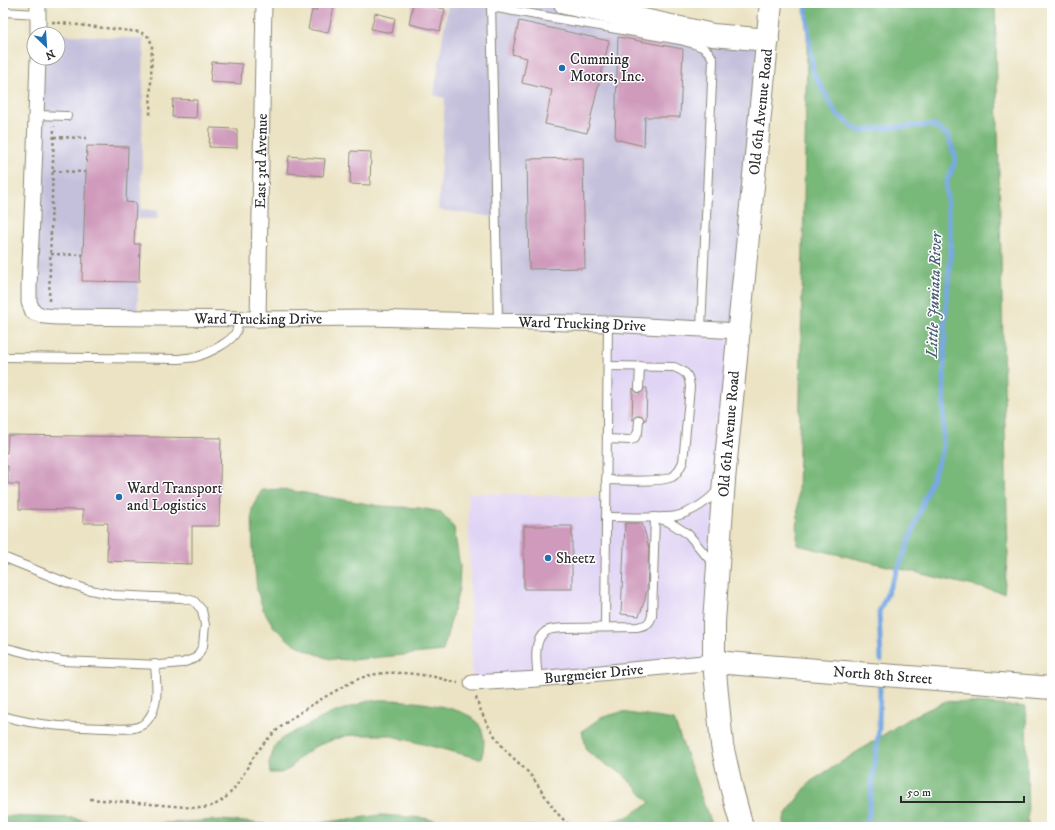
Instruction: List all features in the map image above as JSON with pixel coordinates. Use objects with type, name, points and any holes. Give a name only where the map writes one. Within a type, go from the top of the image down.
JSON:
[{"type":"main road","points":[[565,3],[713,36],[768,40]]},
{"type":"main road","name":"Old 6th Avenue Road","points":[[742,827],[722,745],[714,662],[714,622],[724,480],[771,3]]},
{"type":"main road","name":"North 8th Street","points":[[714,662],[1043,687]]},
{"type":"street","name":"East 3rd Avenue","points":[[258,319],[264,3]]},
{"type":"street","name":"Ward Trucking Drive","points":[[38,66],[29,286],[29,302],[33,312],[49,317],[237,319],[369,318],[608,324],[739,330]]},
{"type":"street","name":"Burgmeier Drive","points":[[472,683],[538,679],[714,662]]},
{"type":"lane","points":[[498,321],[491,5],[680,40],[708,49],[713,60],[701,329]]},
{"type":"lane","points":[[3,12],[38,18]]},
{"type":"lane","points":[[36,115],[68,116]]},
{"type":"lane","points":[[3,357],[179,359],[194,357],[207,353],[228,341],[238,329],[237,319]]},
{"type":"lane","points":[[604,627],[608,324]]},
{"type":"lane","points":[[606,480],[661,480],[673,476],[679,470],[683,462],[690,387],[689,377],[684,372],[674,367],[608,366]]},
{"type":"lane","points":[[639,388],[640,366]]},
{"type":"lane","points":[[607,439],[634,439],[638,432],[639,420]]},
{"type":"lane","points":[[606,517],[655,518],[676,516],[693,509],[707,500],[716,492],[724,480]]},
{"type":"lane","points":[[655,518],[670,522],[688,534],[718,569]]},
{"type":"lane","points":[[538,679],[536,652],[539,639],[545,632],[553,629],[637,627],[645,626],[650,622],[652,616],[655,518]]},
{"type":"lane","points":[[3,557],[86,589],[114,595],[154,598],[182,598],[194,601],[202,610],[205,625],[203,646],[196,658],[182,663],[155,664],[62,661],[3,647]]},
{"type":"lane","points":[[3,716],[31,723],[60,726],[129,728],[141,726],[154,710],[156,698],[155,664]]},
{"type":"path","points":[[38,18],[140,32],[149,37],[152,45],[150,115]]},
{"type":"path","points":[[49,317],[54,115]]},
{"type":"path","points":[[54,137],[87,138]]},
{"type":"path","points":[[53,171],[86,172]]},
{"type":"path","points":[[51,254],[83,255]]},
{"type":"path","points":[[90,800],[196,808],[211,806],[223,800],[234,789],[257,751],[273,734],[297,714],[350,683],[371,675],[402,673],[430,676],[458,683],[472,683],[479,706],[488,725],[499,741],[530,776],[557,814],[572,827]]},
{"type":"shaded area","points":[[448,3],[545,3],[765,46],[739,331],[498,321],[496,217],[438,210],[445,98],[434,95]]},
{"type":"shaded area","points":[[66,34],[144,39],[141,209],[157,210],[158,219],[135,219],[134,243],[140,244],[137,318],[33,312],[38,66],[66,66]]},
{"type":"shaded area","points":[[608,324],[739,331],[709,667],[472,683],[468,493],[605,497]]},
{"type":"green space","points":[[808,3],[995,3],[1008,554],[1004,593],[797,545]]},
{"type":"green space","points":[[281,489],[380,506],[420,508],[441,512],[454,528],[460,567],[459,589],[443,651],[352,660],[330,659],[291,642],[274,627],[263,609],[257,590],[253,549],[252,508],[262,490]]},
{"type":"green space","points":[[378,700],[430,704],[469,715],[476,721],[482,730],[484,744],[481,759],[388,735],[356,735],[345,736],[314,747],[297,760],[291,768],[281,773],[270,773],[269,763],[276,744],[284,737],[330,714],[368,701]]},
{"type":"green space","points":[[946,701],[1026,707],[1028,827],[783,827],[785,815],[810,782],[908,719]]},
{"type":"green space","points":[[621,712],[674,720],[712,827],[586,827],[627,817],[650,803],[622,773],[603,763],[587,751],[582,731],[600,718]]},
{"type":"green space","points":[[381,815],[423,818],[465,826],[542,827],[3,827],[3,816],[73,818],[114,826],[221,820],[276,825],[319,823]]},
{"type":"building","points":[[318,3],[335,3],[328,33],[308,29],[312,10],[316,11]]},
{"type":"building","points":[[413,3],[445,9],[440,31],[409,24]]},
{"type":"building","points":[[375,13],[395,18],[392,33],[371,29]]},
{"type":"building","points":[[519,21],[609,41],[587,133],[545,124],[552,90],[522,83],[527,58],[512,54]]},
{"type":"building","points":[[618,37],[683,49],[680,117],[645,117],[644,146],[615,139]]},
{"type":"building","points":[[212,62],[242,64],[241,84],[210,82]]},
{"type":"building","points":[[173,99],[197,100],[196,118],[172,117]]},
{"type":"building","points":[[210,128],[237,129],[237,148],[209,147]]},
{"type":"building","points":[[87,146],[128,147],[126,202],[136,203],[134,244],[140,244],[139,282],[82,281]]},
{"type":"building","points":[[351,151],[371,152],[370,185],[350,184]]},
{"type":"building","points":[[289,156],[325,159],[323,176],[287,173]]},
{"type":"building","points":[[583,158],[585,268],[529,269],[527,159]]},
{"type":"building","points":[[633,388],[639,393],[643,391],[644,388],[647,388],[646,420],[644,420],[642,416],[636,415],[632,420]]},
{"type":"building","name":"Ward Transport and Logistics","points":[[8,435],[221,438],[219,526],[192,526],[192,564],[107,561],[108,523],[83,523],[83,510],[19,509],[19,484],[8,484],[8,466],[3,466],[3,453],[7,453]]},
{"type":"building","points":[[625,523],[642,523],[649,549],[647,588],[645,600],[639,616],[621,614]]},
{"type":"building","name":"Sheetz","points":[[524,526],[572,526],[572,589],[524,589]]},
{"type":"waterway","name":"Little Juniata River","points":[[807,3],[806,10],[813,72],[836,113],[859,131],[933,125],[948,136],[956,159],[946,184],[951,248],[945,321],[943,449],[904,555],[879,612],[881,660]]},
{"type":"waterway","name":"Little Juniata River","points":[[867,827],[879,728],[880,688]]},
{"type":"place","name":"Cumming Motors, Inc.","points":[[562,68]]},
{"type":"place","name":"Ward Transport and Logistics","points":[[119,497]]},
{"type":"place","name":"Sheetz","points":[[548,558]]}]
